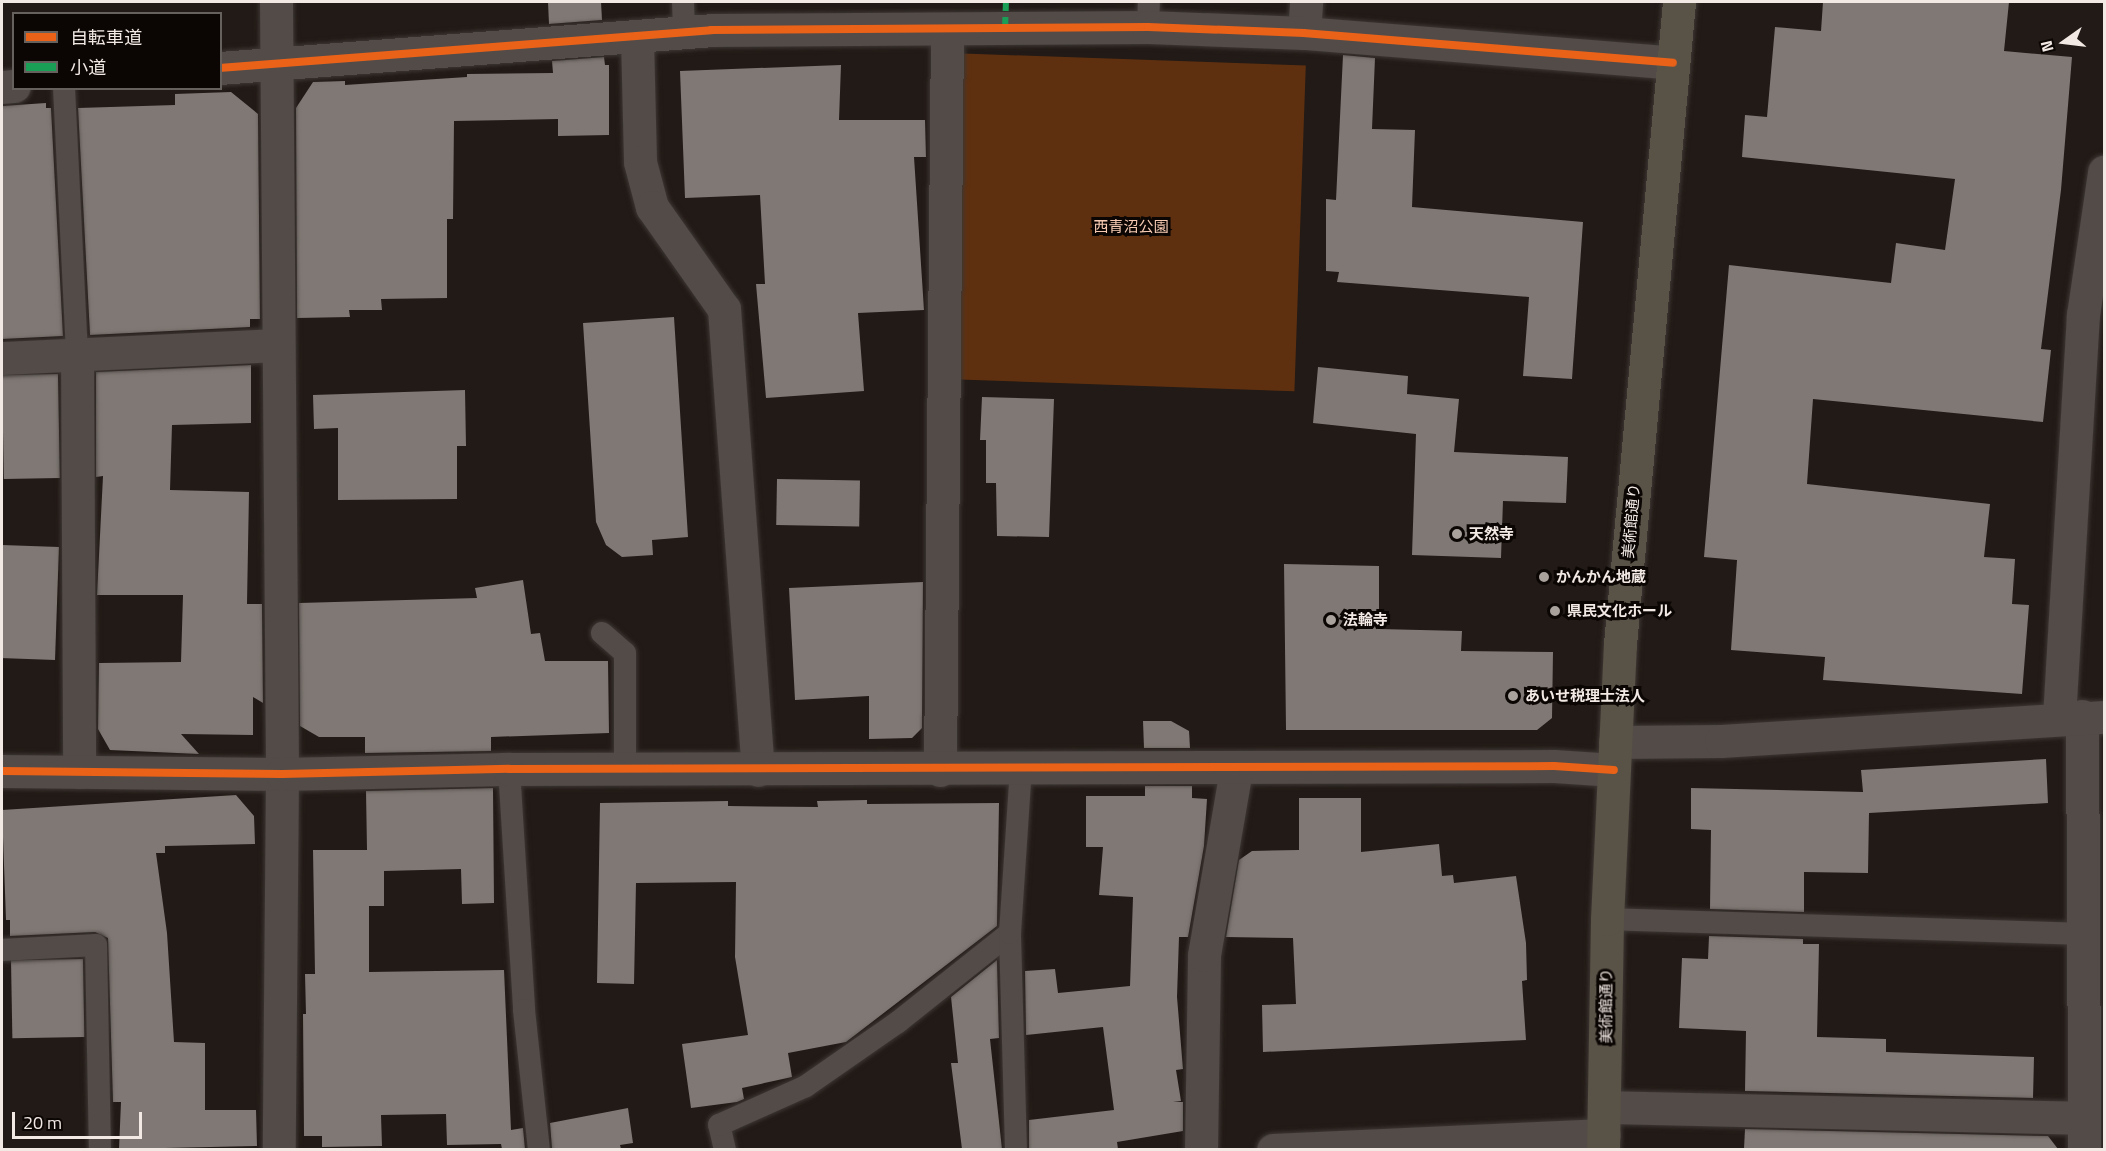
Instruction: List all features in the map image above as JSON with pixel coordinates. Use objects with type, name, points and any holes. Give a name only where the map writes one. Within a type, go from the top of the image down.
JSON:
[{"type":"highway","name":"美術館通り","points":[[1604,1130],[1607,919],[1620,644],[1679,2]]},
{"type":"street","points":[[276,2],[282,774],[279,1149]]},
{"type":"street","points":[[222,68],[637,38],[711,30],[947,30],[1149,14],[1305,17],[1673,63]]},
{"type":"street","points":[[940,770],[947,30]]},
{"type":"street","points":[[637,38],[640,162],[651,207],[724,309],[758,770]]},
{"type":"street","points":[[1273,1149],[1604,1130],[2091,1127],[2083,934],[2083,315],[2104,172]]},
{"type":"street","points":[[2,358],[277,345]]},
{"type":"street","points":[[77,354],[79,772]]},
{"type":"street","points":[[2,771],[282,774],[509,769],[625,771],[1554,766],[1721,741],[2082,717]]},
{"type":"street","points":[[1201,1149],[1204,955],[1236,769]]},
{"type":"lane","points":[[683,2],[684,34]]},
{"type":"lane","points":[[64,90],[77,354]]},
{"type":"lane","points":[[602,633],[625,652],[625,771]]},
{"type":"lane","points":[[509,769],[524,1010],[539,1149]]},
{"type":"lane","points":[[1016,1149],[1010,933],[1021,769]]},
{"type":"lane","points":[[1607,919],[2083,934]]},
{"type":"lane","points":[[725,1149],[719,1125],[806,1086],[898,1022],[1010,933]]},
{"type":"lane","points":[[2,950],[96,945],[100,1149]]},
{"type":"green space","name":"西青沼公園","points":[[949,53],[1306,65],[1294,391],[938,379]]},
{"type":"building","points":[[548,2],[601,2],[602,20],[549,24]]},
{"type":"building","points":[[1823,2],[2009,2],[2004,51],[2072,57],[2061,190],[2041,349],[2051,350],[2043,422],[1813,399],[1807,484],[1990,504],[1984,557],[2015,559],[2012,604],[2029,605],[2022,694],[1823,680],[1825,657],[1731,650],[1737,560],[1704,557],[1729,265],[1891,283],[1896,243],[1945,250],[1955,179],[1742,157],[1745,115],[1767,117],[1775,27],[1821,31]]},
{"type":"building","points":[[1343,55],[1375,58],[1372,129],[1415,130],[1412,207],[1583,222],[1572,379],[1523,376],[1529,297],[1337,282],[1339,272],[1326,271],[1326,199],[1336,200]]},
{"type":"building","points":[[604,57],[605,65],[609,65],[609,135],[558,136],[558,119],[454,121],[453,219],[447,219],[447,298],[381,299],[382,310],[349,310],[350,317],[297,318],[296,108],[313,82],[345,81],[345,85],[467,77],[467,74],[553,73],[552,61]]},
{"type":"building","points":[[841,65],[839,120],[925,120],[926,157],[914,157],[924,310],[858,313],[864,391],[766,398],[756,284],[765,284],[760,195],[685,198],[680,71]]},
{"type":"building","points":[[231,92],[258,114],[260,319],[250,319],[250,327],[90,335],[78,108],[175,105],[175,94]]},
{"type":"building","points":[[46,103],[46,108],[51,108],[63,336],[2,339],[2,106]]},
{"type":"building","points":[[674,317],[688,537],[652,540],[653,555],[622,557],[606,545],[596,522],[583,323]]},
{"type":"building","points":[[251,365],[251,423],[172,425],[170,490],[249,492],[247,604],[262,604],[263,703],[253,697],[253,735],[181,734],[199,754],[110,750],[98,729],[99,663],[181,662],[183,595],[97,595],[103,476],[96,477],[96,372]]},
{"type":"building","points":[[1318,367],[1408,376],[1407,394],[1459,399],[1454,452],[1568,457],[1566,503],[1503,501],[1501,558],[1412,555],[1416,434],[1313,423]]},
{"type":"building","points":[[58,374],[60,478],[4,479],[2,375]]},
{"type":"building","points":[[465,390],[466,446],[457,446],[457,499],[338,500],[338,428],[314,429],[313,395]]},
{"type":"building","points":[[982,397],[1054,399],[1049,537],[997,536],[996,483],[986,483],[986,440],[980,440]]},
{"type":"building","points":[[777,479],[860,480],[859,526],[776,525]]},
{"type":"building","points":[[2,545],[59,547],[55,660],[2,658]]},
{"type":"building","points":[[1284,564],[1379,566],[1379,629],[1462,631],[1461,651],[1553,652],[1552,718],[1537,730],[1286,730]]},
{"type":"building","points":[[523,580],[531,634],[540,633],[545,661],[608,661],[609,733],[491,737],[491,751],[365,753],[365,737],[319,737],[300,726],[299,603],[477,598],[475,588]]},
{"type":"building","points":[[923,582],[922,728],[912,738],[869,739],[869,696],[795,700],[789,588]]},
{"type":"building","points":[[1143,721],[1171,721],[1189,731],[1190,748],[1144,748]]},
{"type":"building","points":[[2046,759],[2048,803],[1869,813],[1868,873],[1804,872],[1804,912],[1710,909],[1711,830],[1691,829],[1691,788],[1863,792],[1861,770]]},
{"type":"building","points":[[1145,786],[1192,786],[1192,798],[1207,799],[1204,846],[1188,937],[1179,937],[1177,997],[1183,1069],[1176,1070],[1181,1101],[1173,1102],[1183,1102],[1183,1131],[1117,1142],[1118,1149],[1029,1149],[1029,1120],[1114,1110],[1103,1027],[1026,1035],[1025,971],[1055,969],[1058,993],[1130,986],[1133,897],[1099,895],[1103,847],[1086,847],[1086,796],[1145,796]]},
{"type":"building","points":[[493,788],[494,903],[462,904],[461,869],[384,871],[384,906],[369,906],[369,972],[504,970],[511,1130],[523,1128],[525,1149],[502,1149],[501,1144],[447,1145],[446,1114],[381,1115],[382,1146],[322,1147],[322,1136],[304,1136],[305,974],[315,974],[313,850],[367,850],[366,791]]},
{"type":"building","points":[[236,795],[254,816],[255,844],[165,846],[165,853],[156,853],[167,933],[174,1042],[205,1043],[205,1110],[256,1110],[257,1146],[119,1149],[121,1102],[113,1102],[108,938],[95,932],[10,936],[10,920],[6,920],[2,810]]},
{"type":"building","points":[[1299,798],[1361,798],[1361,852],[1439,844],[1442,876],[1453,875],[1454,883],[1516,876],[1526,943],[1527,980],[1522,981],[1526,1040],[1263,1052],[1262,1005],[1296,1004],[1293,938],[1226,937],[1239,860],[1252,851],[1299,850]]},
{"type":"building","points":[[867,800],[867,804],[999,803],[997,926],[846,1042],[788,1053],[792,1077],[742,1088],[744,1099],[737,1102],[691,1108],[682,1044],[748,1035],[735,957],[736,882],[636,883],[634,984],[597,983],[600,803],[728,801],[728,806],[818,807],[817,801]]},
{"type":"building","points":[[1709,936],[1803,939],[1803,944],[1819,944],[1817,1037],[1886,1039],[1886,1052],[2034,1057],[2033,1098],[1745,1091],[1746,1031],[1679,1028],[1682,958],[1708,959]]},
{"type":"building","points":[[83,959],[84,1037],[12,1038],[11,960]]},
{"type":"building","points":[[997,960],[999,1038],[990,1039],[1002,1149],[962,1149],[951,1063],[958,1063],[951,997]]},
{"type":"building","points":[[628,1108],[633,1143],[620,1145],[621,1149],[552,1149],[550,1123]]},
{"type":"building","points":[[1745,1129],[2048,1136],[2058,1149],[1744,1149]]},
{"type":"marked path","points":[[1005,29],[1006,2]]},
{"type":"cycle path","points":[[222,68],[711,30],[1148,27],[1304,33],[1673,63]]},
{"type":"cycle path","points":[[2,771],[282,774],[509,769],[1554,766],[1614,770]]},
{"type":"place","name":"天然寺","points":[[1457,534]]},
{"type":"place","name":"かんかん地蔵","points":[[1544,577]]},
{"type":"place","name":"県民文化ホール","points":[[1555,611]]},
{"type":"place","name":"法輪寺","points":[[1331,620]]},
{"type":"place","name":"あいせ税理士法人","points":[[1513,696]]}]
